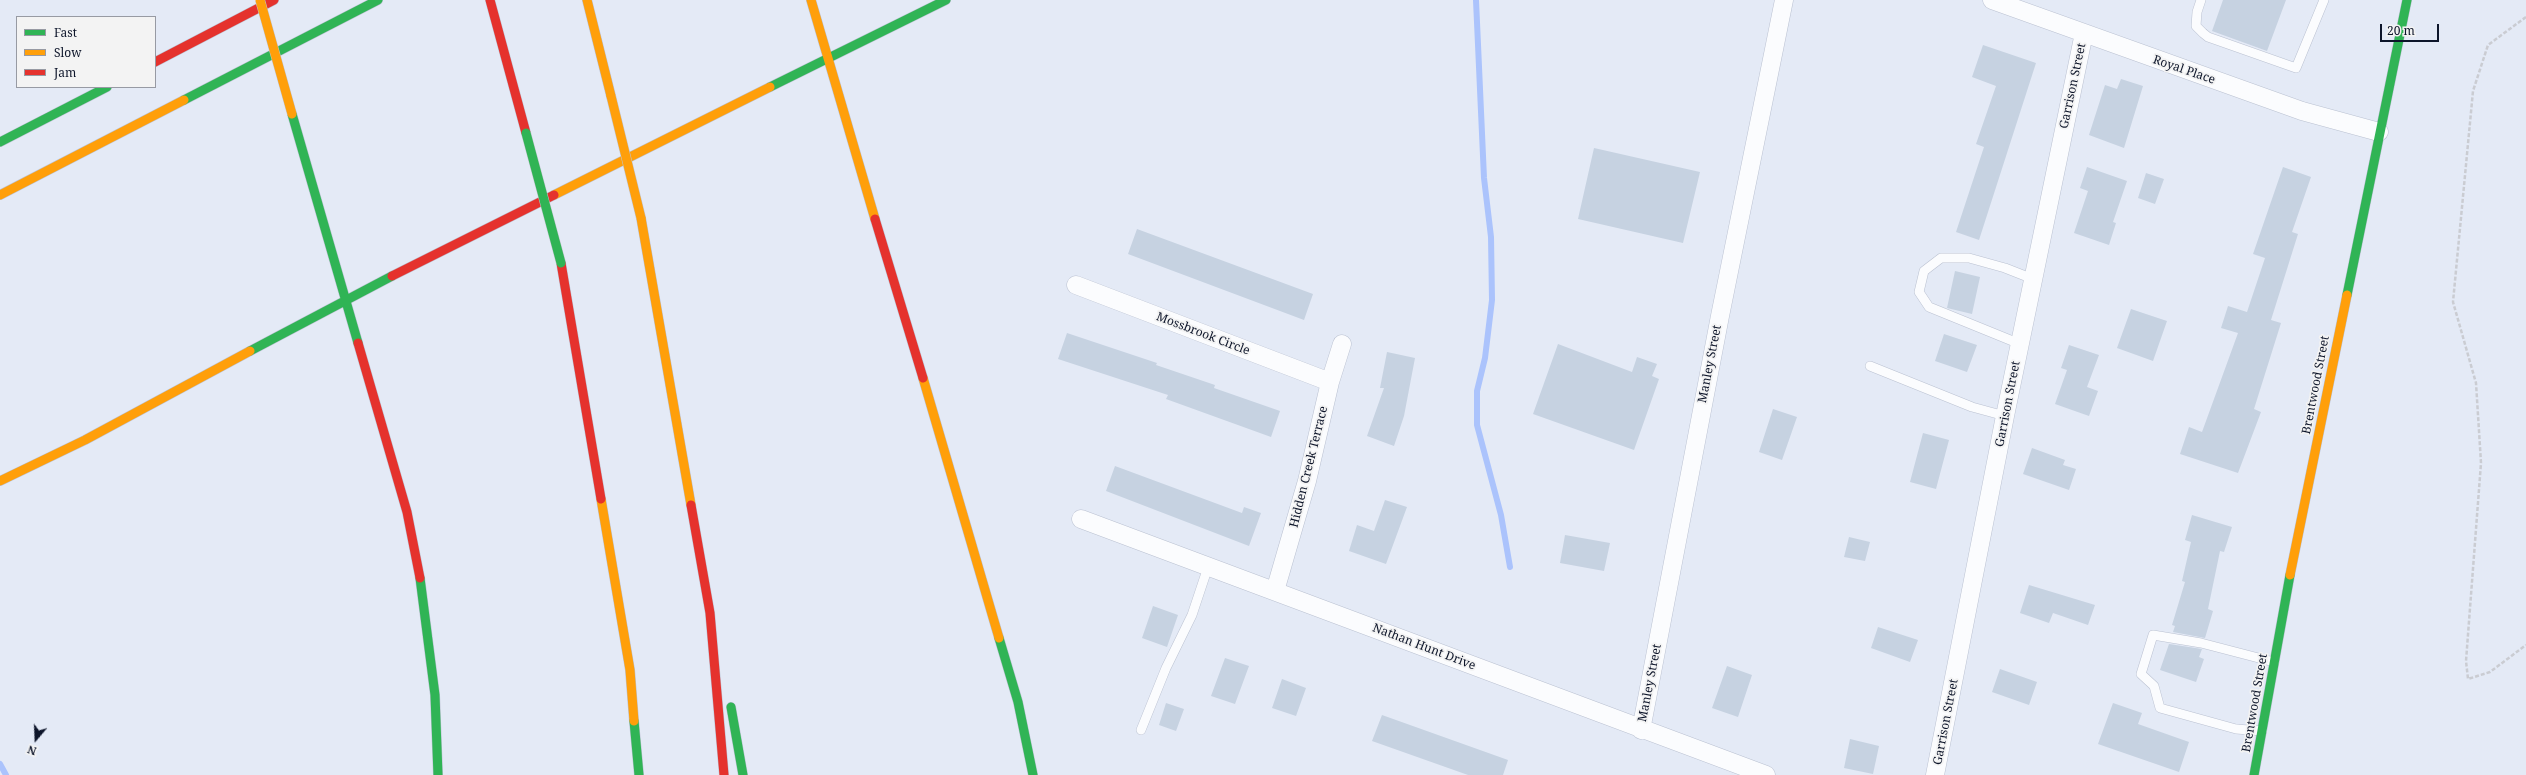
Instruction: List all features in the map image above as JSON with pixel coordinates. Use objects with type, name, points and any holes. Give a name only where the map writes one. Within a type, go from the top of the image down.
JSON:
[{"type":"main road","points":[[260,0],[407,512],[422,587],[434,695],[438,775]]},
{"type":"main road","points":[[156,61],[274,0]]},
{"type":"main road","points":[[0,195],[378,0]]},
{"type":"main road","points":[[490,0],[561,263],[630,670],[639,775]]},
{"type":"main road","points":[[587,0],[640,218],[710,613],[728,694],[743,775]]},
{"type":"main road","points":[[811,0],[1018,702],[1033,775]]},
{"type":"main road","points":[[0,481],[85,440],[345,299],[946,0]]},
{"type":"main road","name":"Brentwood Street","points":[[2254,775],[2274,662],[2379,132],[2407,0]]},
{"type":"main road","points":[[0,142],[105,88]]},
{"type":"main road","points":[[710,613],[724,775]]},
{"type":"street","name":"Manley Street","points":[[1641,730],[1720,316],[1784,0]]},
{"type":"street","name":"Royal Place","points":[[1992,0],[2302,111],[2379,132]]},
{"type":"street","name":"Garrison Street","points":[[1935,775],[2005,416],[2084,34]]},
{"type":"street","name":"Mossbrook Circle","points":[[1076,285],[1330,382]]},
{"type":"street","name":"Hidden Creek Terrace","points":[[1275,591],[1307,481],[1330,382],[1342,344]]},
{"type":"street","name":"Nathan Hunt Drive","points":[[1081,519],[1641,730],[1766,775]]},
{"type":"lane","points":[[2201,0],[2197,12],[2196,26],[2202,33],[2208,37],[2296,68],[2324,0]]},
{"type":"lane","points":[[2020,344],[1929,307],[1919,292],[1924,271],[1941,258],[1969,258],[2005,268],[2033,279]]},
{"type":"lane","points":[[1870,366],[1972,407],[2005,416]]},
{"type":"lane","points":[[1141,730],[1166,668],[1192,615],[1208,566]]},
{"type":"lane","points":[[2262,731],[2236,730],[2160,708],[2154,686],[2140,674],[2153,635],[2201,643],[2274,662]]},
{"type":"path","points":[[2526,17],[2488,45],[2473,92],[2453,302],[2476,383],[2481,463],[2466,662],[2468,679],[2490,672],[2526,645]]},
{"type":"building","points":[[2223,0],[2286,0],[2267,51],[2212,31]]},
{"type":"building","points":[[1983,45],[2036,63],[1979,240],[1956,232],[1984,147],[1976,144],[1996,86],[1972,77]]},
{"type":"building","points":[[2121,79],[2143,86],[2124,148],[2089,135],[2105,85],[2117,89]]},
{"type":"building","points":[[1594,148],[1700,172],[1683,243],[1578,219]]},
{"type":"building","points":[[2087,167],[2127,181],[2113,222],[2116,223],[2109,245],[2074,233],[2088,191],[2080,188]]},
{"type":"building","points":[[2283,167],[2311,177],[2292,232],[2298,234],[2271,320],[2281,323],[2254,409],[2261,412],[2238,473],[2180,454],[2189,427],[2202,432],[2238,333],[2221,328],[2228,306],[2247,312],[2265,258],[2253,254]]},
{"type":"building","points":[[2146,173],[2164,179],[2155,204],[2138,198]]},
{"type":"building","points":[[1137,229],[1313,294],[1304,320],[1128,254]]},
{"type":"building","points":[[1955,271],[1980,277],[1972,314],[1947,308]]},
{"type":"building","points":[[2131,309],[2167,321],[2153,361],[2117,348]]},
{"type":"building","points":[[1067,333],[1157,363],[1156,365],[1215,385],[1214,388],[1280,411],[1271,437],[1166,399],[1168,395],[1058,359]]},
{"type":"building","points":[[1944,334],[1977,345],[1967,372],[1935,361]]},
{"type":"building","points":[[1558,344],[1632,372],[1637,357],[1657,364],[1652,376],[1659,379],[1634,450],[1533,414]]},
{"type":"building","points":[[2069,345],[2099,355],[2087,387],[2098,391],[2089,416],[2055,404],[2067,370],[2061,368]]},
{"type":"building","points":[[1387,352],[1415,358],[1404,416],[1394,446],[1367,436],[1384,388],[1380,388]]},
{"type":"building","points":[[1773,409],[1797,417],[1782,460],[1759,452]]},
{"type":"building","points":[[1923,433],[1949,440],[1936,489],[1910,482]]},
{"type":"building","points":[[2032,448],[2065,460],[2063,465],[2076,469],[2069,490],[2023,474]]},
{"type":"building","points":[[1115,466],[1242,513],[1244,507],[1261,513],[1249,546],[1106,491]]},
{"type":"building","points":[[1385,500],[1407,507],[1386,564],[1349,551],[1357,525],[1374,531]]},
{"type":"building","points":[[2192,515],[2232,527],[2224,552],[2220,551],[2208,609],[2213,611],[2205,638],[2173,632],[2175,626],[2172,625],[2185,582],[2182,581],[2191,542],[2185,540]]},
{"type":"building","points":[[1565,535],[1610,543],[1604,571],[1560,563]]},
{"type":"building","points":[[1849,537],[1870,542],[1865,561],[1844,557]]},
{"type":"building","points":[[2029,585],[2095,605],[2088,625],[2053,613],[2049,623],[2020,613]]},
{"type":"building","points":[[1153,606],[1178,615],[1167,647],[1142,638]]},
{"type":"building","points":[[1878,627],[1918,640],[1910,662],[1871,648]]},
{"type":"building","points":[[2169,644],[2202,649],[2199,657],[2204,659],[2196,682],[2160,670]]},
{"type":"building","points":[[1225,658],[1249,666],[1235,704],[1211,696]]},
{"type":"building","points":[[1727,666],[1752,675],[1738,717],[1712,708]]},
{"type":"building","points":[[2000,669],[2037,682],[2029,705],[1992,692]]},
{"type":"building","points":[[1282,679],[1306,688],[1296,716],[1272,708]]},
{"type":"building","points":[[1166,703],[1184,709],[1176,731],[1159,725]]},
{"type":"building","points":[[2113,703],[2142,713],[2138,724],[2189,742],[2179,772],[2098,744]]},
{"type":"building","points":[[1382,715],[1508,760],[1503,775],[1468,775],[1372,741]]},
{"type":"building","points":[[1850,739],[1879,746],[1873,774],[1844,768]]},
{"type":"waterway","points":[[1476,0],[1484,178],[1491,237],[1492,300],[1485,358],[1477,391],[1477,425],[1501,515],[1510,567]]},
{"type":"waterway","points":[[0,764],[6,775]]},
{"type":"traffic: fast","points":[[184,100],[378,0]]},
{"type":"traffic: fast","points":[[770,87],[946,0]]},
{"type":"traffic: fast","points":[[2347,295],[2407,0]]},
{"type":"traffic: fast","points":[[0,142],[105,88]]},
{"type":"traffic: fast","points":[[292,114],[358,343]]},
{"type":"traffic: fast","points":[[526,133],[561,263]]},
{"type":"traffic: fast","points":[[250,351],[392,276]]},
{"type":"traffic: fast","points":[[2254,775],[2290,575]]},
{"type":"traffic: fast","points":[[420,578],[435,695],[438,775]]},
{"type":"traffic: fast","points":[[999,638],[1018,702],[1033,775]]},
{"type":"traffic: fast","points":[[731,707],[743,775]]},
{"type":"traffic: fast","points":[[634,721],[639,775]]},
{"type":"traffic: slow","points":[[260,0],[292,114]]},
{"type":"traffic: slow","points":[[587,0],[611,96]]},
{"type":"traffic: slow","points":[[811,0],[875,219]]},
{"type":"traffic: slow","points":[[554,195],[770,87]]},
{"type":"traffic: slow","points":[[611,96],[641,218]]},
{"type":"traffic: slow","points":[[0,195],[184,100]]},
{"type":"traffic: slow","points":[[641,218],[691,505]]},
{"type":"traffic: slow","points":[[2290,575],[2347,295]]},
{"type":"traffic: slow","points":[[0,481],[85,440],[250,351]]},
{"type":"traffic: slow","points":[[923,378],[999,638]]},
{"type":"traffic: slow","points":[[601,499],[630,670],[634,721]]},
{"type":"traffic: jam","points":[[156,61],[274,0]]},
{"type":"traffic: jam","points":[[490,0],[526,133]]},
{"type":"traffic: jam","points":[[392,276],[554,195]]},
{"type":"traffic: jam","points":[[875,219],[923,378]]},
{"type":"traffic: jam","points":[[561,263],[601,499]]},
{"type":"traffic: jam","points":[[358,343],[407,512],[420,578]]},
{"type":"traffic: jam","points":[[691,505],[710,613],[724,775]]}]
